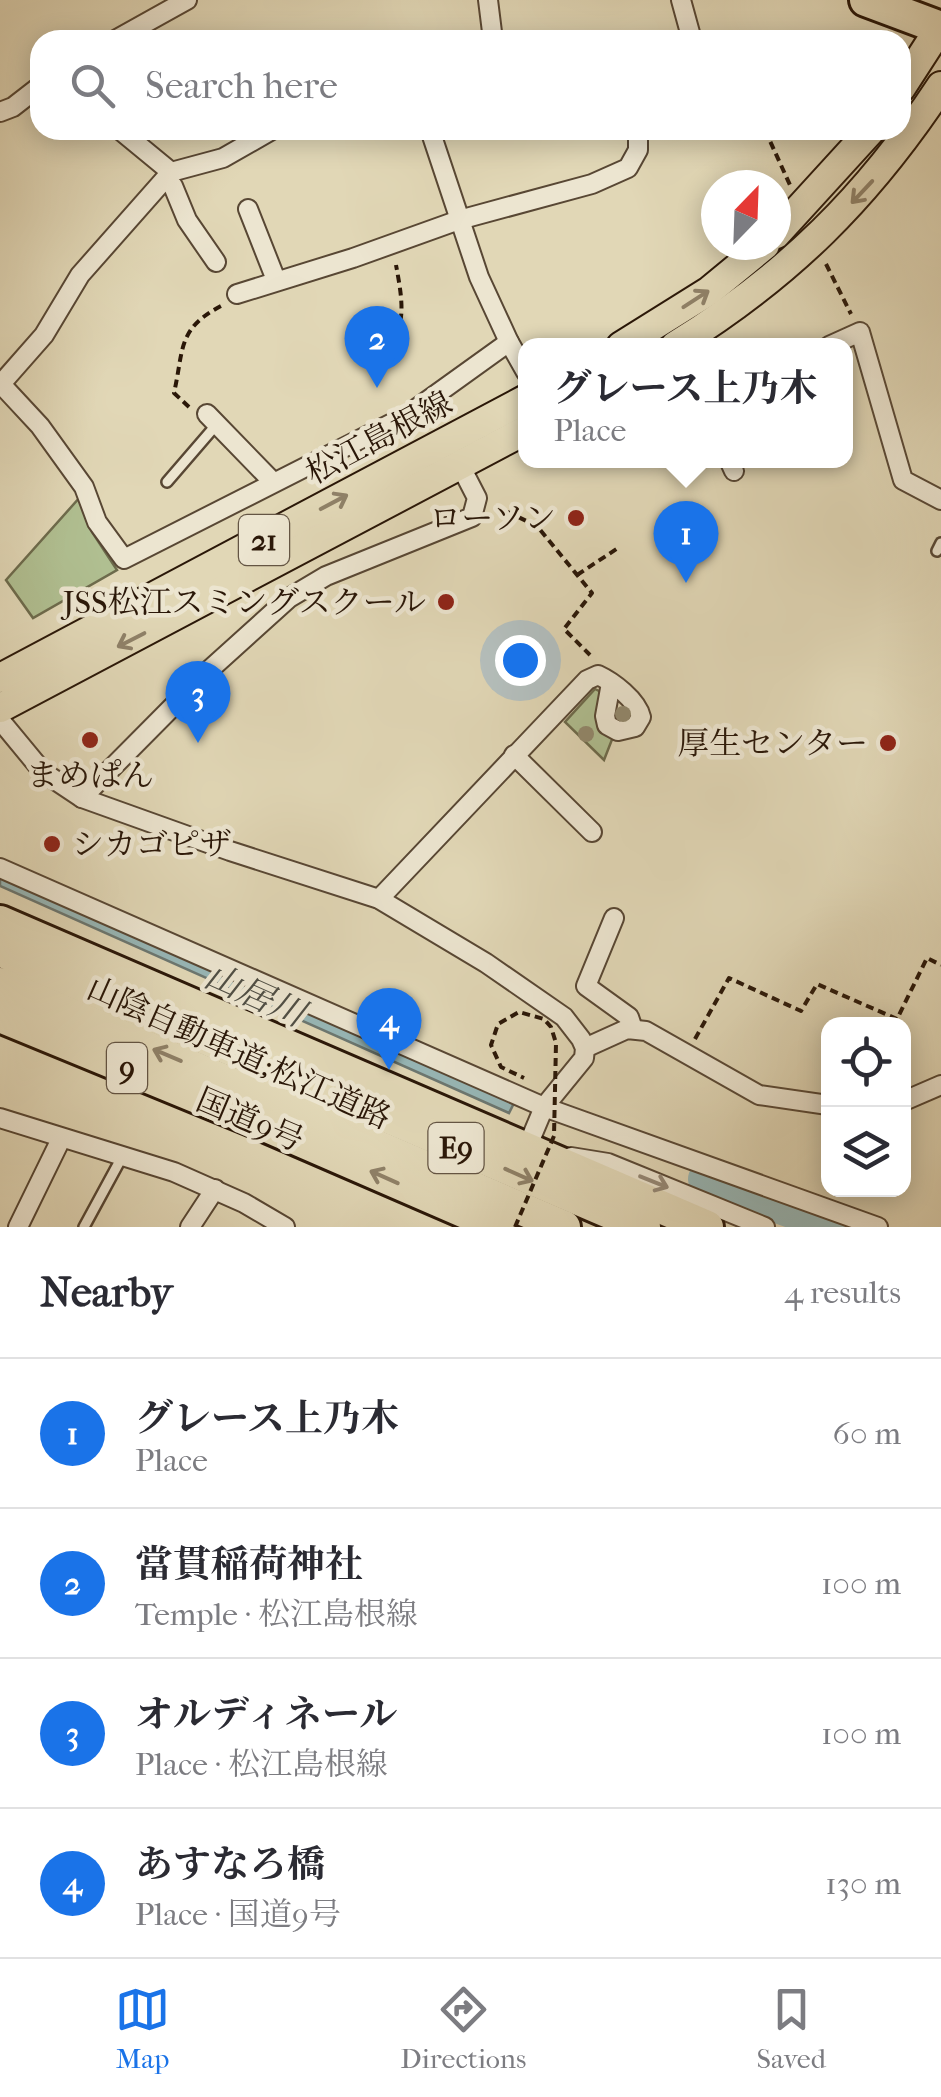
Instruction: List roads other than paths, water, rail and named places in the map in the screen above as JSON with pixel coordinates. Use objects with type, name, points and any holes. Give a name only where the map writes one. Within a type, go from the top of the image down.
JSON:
[{"type":"highway","points":[[866,0],[941,28]]},
{"type":"highway","points":[[0,922],[707,1227]]},
{"type":"highway","name":"山陰自動車道;松江道路","points":[[0,950],[564,1227]]},
{"type":"highway","name":"山陰自動車道;松江道路","points":[[0,984],[263,1080],[644,1227]]},
{"type":"highway","name":"国道9号","points":[[0,1016],[253,1120],[481,1223]]},
{"type":"main road","points":[[911,73],[941,28]]},
{"type":"main road","points":[[911,127],[941,86]]},
{"type":"main road","points":[[791,218],[862,140]]},
{"type":"main road","points":[[688,338],[725,314],[814,240],[867,188],[902,140]]},
{"type":"main road","points":[[635,338],[709,291],[746,260]]},
{"type":"main road","name":"松江島根線","points":[[0,678],[518,403]]},
{"type":"main road","name":"松江島根線","points":[[0,708],[518,434]]},
{"type":"street","points":[[135,30],[187,0]]},
{"type":"street","points":[[488,0],[491,30]]},
{"type":"street","points":[[681,0],[689,30]]},
{"type":"street","points":[[0,112],[13,108],[30,94]]},
{"type":"street","points":[[130,140],[168,176],[187,220],[216,262]]},
{"type":"street","points":[[254,140],[223,158],[168,176],[80,275],[44,335],[1,385],[40,426],[84,487],[97,522],[124,560],[406,416],[509,342]]},
{"type":"street","points":[[433,140],[479,277],[518,358]]},
{"type":"street","points":[[238,294],[458,220],[559,194],[628,168],[638,150],[638,140]]},
{"type":"street","points":[[248,209],[276,280]]},
{"type":"street","points":[[841,338],[858,327],[902,480],[941,500]]},
{"type":"street","points":[[212,419],[273,482]]},
{"type":"street","points":[[82,798],[206,673],[289,598],[326,576],[472,517],[478,498],[460,465]]},
{"type":"street","points":[[379,899],[588,680],[604,679]]},
{"type":"street","points":[[0,720],[42,772],[82,798],[379,899],[486,962],[564,1017],[585,1048]]},
{"type":"street","points":[[514,755],[592,832]]},
{"type":"street","points":[[0,868],[544,1108],[878,1227]]},
{"type":"street","points":[[614,918],[586,986],[629,1017],[633,1029]]},
{"type":"street","points":[[765,1227],[608,1163],[526,1150],[544,1108],[580,1066],[585,1048],[622,1030],[646,1031],[759,1096],[821,1104]]},
{"type":"street","points":[[911,1098],[941,1085]]},
{"type":"street","points":[[0,1118],[174,1172],[215,1189],[284,1227]]},
{"type":"street","points":[[18,1227],[61,1139]]},
{"type":"street","points":[[190,1227],[215,1189]]},
{"type":"lane","points":[[167,482],[212,419]]},
{"type":"lane","points":[[84,1227],[122,1157]]},
{"type":"water","points":[[0,872],[515,1101],[509,1113],[0,886]]},
{"type":"waterway","name":"山居川","points":[[707,1179],[842,1227]]},
{"type":"place","name":"當貫稲荷神社","points":[[377,388]]},
{"type":"place","name":"ローソン","points":[[576,518]]},
{"type":"place","name":"グレース上乃木","points":[[686,583]]},
{"type":"place","name":"JSS松江スミングスクール","points":[[446,602]]},
{"type":"place","name":"まめぱん","points":[[90,740]]},
{"type":"place","name":"オルディネール","points":[[198,743]]},
{"type":"place","name":"厚生センター","points":[[888,743]]},
{"type":"place","name":"シカゴピザ","points":[[52,844]]},
{"type":"place","name":"あすなろ橋","points":[[389,1070]]}]
